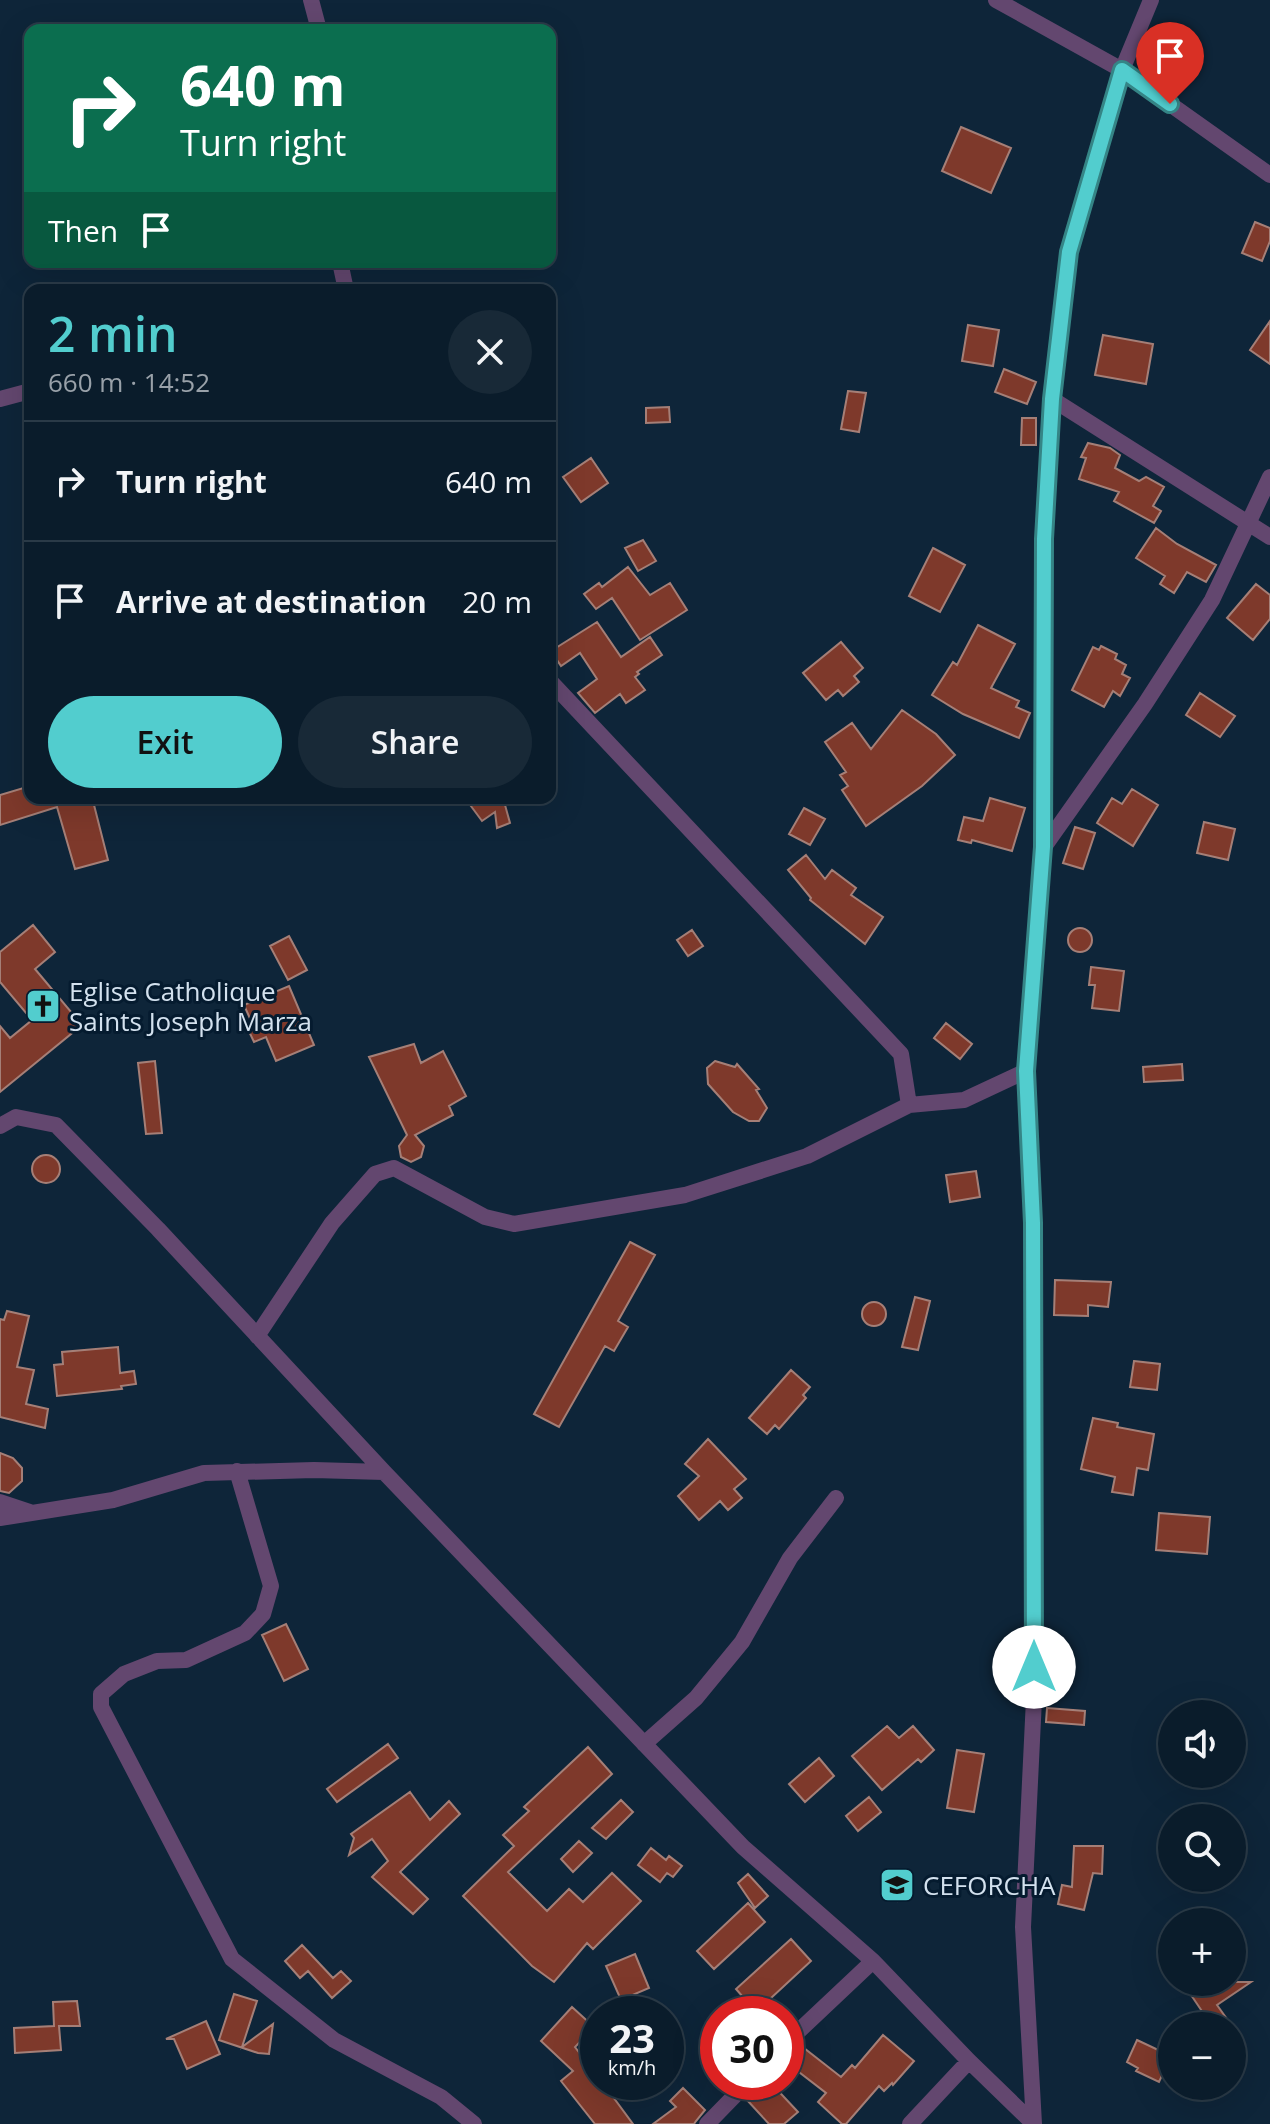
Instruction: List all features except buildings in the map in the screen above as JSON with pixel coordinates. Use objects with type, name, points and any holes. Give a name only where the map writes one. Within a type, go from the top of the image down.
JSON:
[{"type":"street","points":[[311,0],[317,24]]},
{"type":"street","points":[[996,0],[1122,70],[1270,175]]},
{"type":"street","points":[[0,1126],[16,1117],[56,1125],[743,1847],[873,1961],[1034,2124],[1023,1927],[1034,1699],[1033,1223],[1026,1071],[1043,847],[1044,539],[1052,399],[1069,252],[1122,70],[1151,0]]},
{"type":"street","points":[[0,399],[24,393]]},
{"type":"street","points":[[1052,399],[1248,526],[1270,537]]},
{"type":"street","points":[[1043,847],[1145,704],[1212,600],[1270,477]]},
{"type":"street","points":[[556,687],[901,1054],[909,1105]]},
{"type":"street","points":[[257,1336],[332,1223],[375,1174],[394,1168],[485,1217],[514,1224],[685,1195],[807,1156],[909,1105],[964,1100],[1026,1071]]},
{"type":"street","points":[[237,1471],[271,1586],[263,1614],[245,1633],[186,1660],[157,1661],[124,1674],[101,1694],[101,1707],[232,1959],[334,2040],[441,2097],[474,2124]]},
{"type":"street","points":[[0,1518],[113,1500],[204,1473],[384,1472]]},
{"type":"street","points":[[644,1744],[696,1698],[742,1642],[790,1558],[836,1498]]},
{"type":"street","points":[[0,1502],[36,1514]]},
{"type":"street","points":[[804,2026],[873,1961]]},
{"type":"street","points":[[910,2124],[969,2061]]},
{"type":"street","points":[[707,2124],[730,2100]]},
{"type":"place","name":"Eglise Catholique Saints Joseph Marza","points":[[43,1006]]},
{"type":"place","name":"CEFORCHA","points":[[897,1885]]},
{"type":"route","points":[[1034,1667],[1033,1223],[1026,1071],[1043,847],[1044,539],[1052,399],[1069,252],[1122,70],[1170,104]]}]
